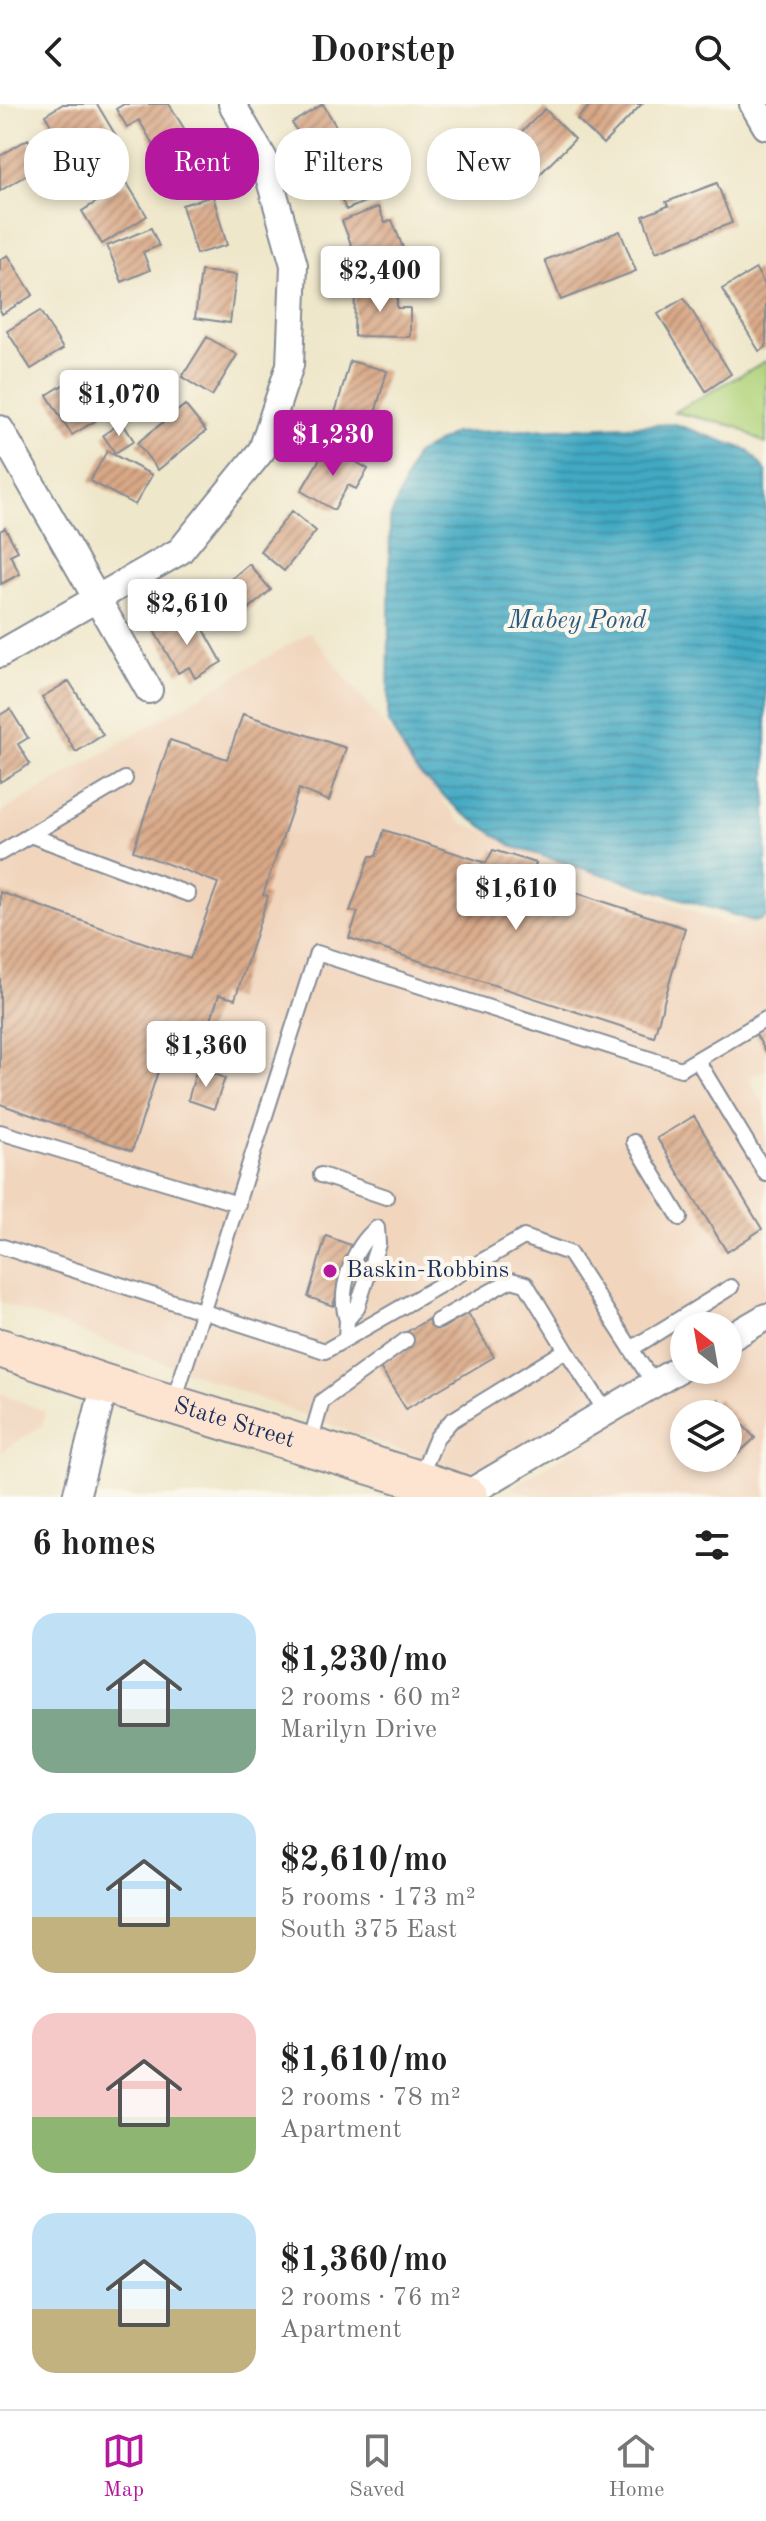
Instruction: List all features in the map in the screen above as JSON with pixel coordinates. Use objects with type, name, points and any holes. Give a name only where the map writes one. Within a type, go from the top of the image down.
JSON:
[{"type":"main road","name":"State Street","points":[[0,1348],[105,1384],[309,1446],[423,1486],[466,1496]]},
{"type":"street","points":[[0,654],[180,551],[262,450],[290,365],[294,265],[264,159],[232,104]]},
{"type":"street","points":[[753,104],[766,126]]},
{"type":"street","points":[[0,429],[149,690]]},
{"type":"street","points":[[742,1331],[766,1317]]},
{"type":"street","points":[[466,1496],[670,1374]]},
{"type":"street","points":[[76,1497],[105,1384]]},
{"type":"lane","points":[[0,853],[125,779]]},
{"type":"lane","points":[[30,835],[188,894]]},
{"type":"lane","points":[[173,1404],[317,953],[681,1069],[766,1019]]},
{"type":"lane","points":[[697,1060],[766,1174]]},
{"type":"lane","points":[[0,1132],[238,1204]]},
{"type":"lane","points":[[634,1142],[680,1218]]},
{"type":"lane","points":[[321,1175],[386,1197]]},
{"type":"lane","points":[[346,1339],[347,1320],[357,1308],[378,1244],[377,1228]]},
{"type":"lane","points":[[0,1246],[325,1351],[524,1237],[569,1253],[654,1384]]},
{"type":"lane","points":[[437,1321],[511,1280],[526,1284],[606,1412]]},
{"type":"lane","points":[[631,1349],[731,1287]]},
{"type":"lane","points":[[309,1446],[322,1401],[406,1340]]},
{"type":"lane","points":[[423,1486],[437,1437],[451,1421],[566,1350]]},
{"type":"shaded area","points":[[310,632],[460,822],[731,926],[766,906],[766,1069],[749,1079],[766,1108],[766,1305],[742,1318],[742,1312],[670,1312],[670,1362],[477,1479],[0,1302],[0,813]]},
{"type":"shaded area","points":[[766,1333],[766,1497],[540,1497],[511,1488],[682,1384],[742,1384],[742,1348]]},
{"type":"shaded area","points":[[0,1393],[44,1411],[43,1425],[0,1452]]},
{"type":"green space","points":[[766,361],[766,444],[738,427],[674,412]]},
{"type":"water","name":"Mabey Pond","points":[[675,424],[748,450],[766,471],[766,917],[756,922],[514,847],[461,812],[415,770],[388,722],[390,519],[415,455],[454,433]]},
{"type":"building","points":[[63,104],[97,104],[111,128],[53,128],[45,115]]},
{"type":"building","points":[[124,104],[169,104],[184,128],[145,128],[145,130],[139,120],[127,127],[116,109]]},
{"type":"building","points":[[323,104],[337,128],[295,128],[292,123]]},
{"type":"building","points":[[591,104],[642,104],[603,144],[577,119]]},
{"type":"building","points":[[545,109],[575,139],[540,174],[540,128],[526,128]]},
{"type":"building","points":[[24,141],[24,176],[0,191],[0,156]]},
{"type":"building","points":[[717,183],[732,223],[656,252],[643,216],[668,206],[666,202]]},
{"type":"building","points":[[129,186],[147,216],[102,244],[82,211],[100,200],[129,200]]},
{"type":"building","points":[[214,200],[227,245],[196,254],[182,205]]},
{"type":"building","points":[[342,200],[369,200],[346,210]]},
{"type":"building","points":[[378,207],[385,223],[392,220],[407,258],[363,275],[342,221]]},
{"type":"building","points":[[151,228],[159,246],[143,252],[150,270],[122,282],[107,246]]},
{"type":"building","points":[[620,231],[636,271],[561,300],[545,260]]},
{"type":"building","points":[[8,255],[33,295],[2,314],[0,260]]},
{"type":"building","points":[[756,269],[766,287],[766,347],[759,351],[722,289]]},
{"type":"building","points":[[201,271],[236,275],[230,323],[195,318]]},
{"type":"building","points":[[355,288],[397,288],[397,308],[410,308],[410,337],[354,336]]},
{"type":"building","points":[[684,298],[731,374],[706,391],[658,314]]},
{"type":"building","points":[[40,311],[63,349],[31,369],[7,331]]},
{"type":"building","points":[[207,337],[237,355],[212,396],[182,377]]},
{"type":"building","points":[[350,361],[387,371],[368,438],[331,427]]},
{"type":"building","points":[[77,376],[103,416],[72,435],[47,395]]},
{"type":"building","points":[[185,405],[206,431],[158,470],[137,443]]},
{"type":"building","points":[[122,422],[134,441],[115,453],[103,435]]},
{"type":"building","points":[[328,445],[368,469],[356,489],[348,485],[334,510],[301,491]]},
{"type":"building","points":[[107,451],[152,475],[135,505],[90,481]]},
{"type":"building","points":[[292,511],[316,531],[284,571],[260,551]]},
{"type":"building","points":[[5,528],[18,551],[10,555],[20,574],[1,584],[0,531]]},
{"type":"building","points":[[249,564],[271,590],[225,629],[203,603]]},
{"type":"building","points":[[181,614],[191,633],[202,626],[222,662],[195,678],[189,667],[178,673],[153,629]]},
{"type":"building","points":[[69,681],[103,735],[76,752],[42,697]]},
{"type":"building","points":[[10,709],[28,738],[18,744],[30,764],[0,782],[0,715]]},
{"type":"building","points":[[243,714],[346,748],[329,801],[299,789],[263,895],[268,896],[235,999],[219,995],[197,1061],[165,1050],[132,1151],[0,1104],[0,892],[190,959],[218,883],[133,851],[170,740],[227,759]]},
{"type":"building","points":[[384,830],[486,863],[493,850],[536,863],[531,878],[685,928],[654,1037],[349,938],[358,912],[350,911],[370,856],[376,856]]},
{"type":"building","points":[[766,1026],[766,1052],[755,1033]]},
{"type":"building","points":[[197,1068],[225,1078],[214,1109],[188,1100]]},
{"type":"building","points":[[694,1116],[762,1229],[727,1252],[657,1138]]},
{"type":"building","name":"Baskin-Robbins","points":[[326,1236],[351,1245],[333,1306],[308,1297]]},
{"type":"building","points":[[468,1313],[494,1357],[406,1409],[379,1366],[411,1347],[403,1334],[434,1316],[441,1329]]},
{"type":"building","points":[[742,1424],[755,1438],[742,1450]]},
{"type":"place","name":"Baskin-Robbins","points":[[330,1271]]}]
